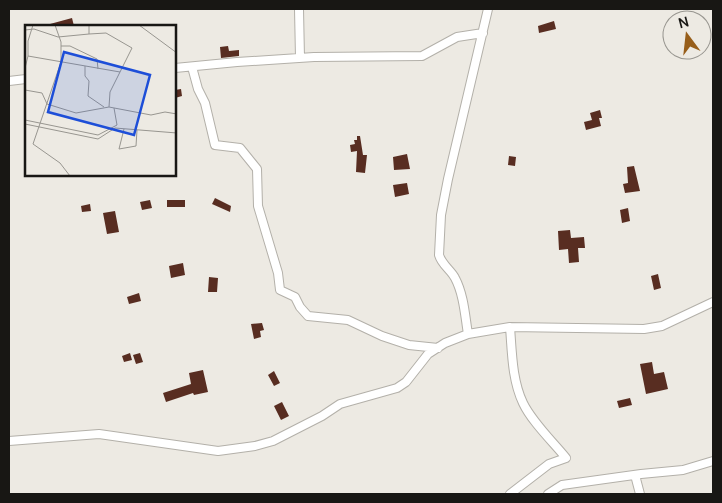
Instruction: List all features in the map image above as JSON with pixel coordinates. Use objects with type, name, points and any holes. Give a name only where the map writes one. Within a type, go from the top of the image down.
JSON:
[{"type":"street","points":[[299,9],[300,58]]},
{"type":"street","points":[[468,334],[460,289],[454,276],[439,255],[441,223],[448,179],[488,9]]},
{"type":"street","points":[[176,68],[300,58],[422,56],[457,38],[482,33]]},
{"type":"street","points":[[192,67],[198,89],[205,103],[215,145],[240,148],[257,169],[258,206],[278,273],[280,290],[295,297],[300,307],[308,316],[348,320],[409,345],[438,348]]},
{"type":"street","points":[[9,81],[25,79]]},
{"type":"street","points":[[9,441],[99,434],[218,451],[255,446],[273,441],[322,416],[340,404],[386,393],[397,388],[406,382],[428,354],[445,343],[468,334],[510,327],[644,329],[662,326],[713,302]]},
{"type":"street","points":[[510,327],[513,369],[522,402],[566,458],[549,464],[510,494]]},
{"type":"street","points":[[548,494],[562,485],[683,470],[713,461]]},
{"type":"street","points":[[635,475],[640,494]]},
{"type":"building","points":[[72,18],[74,25],[50,25]]},
{"type":"building","points":[[554,21],[556,29],[539,33],[538,26]]},
{"type":"building","points":[[228,46],[229,51],[239,50],[239,56],[221,58],[220,47]]},
{"type":"building","points":[[181,89],[182,96],[176,98],[176,90]]},
{"type":"building","points":[[600,110],[601,126],[586,130],[584,122],[592,120],[590,113]]},
{"type":"building","points":[[357,136],[360,136],[363,155],[367,155],[365,173],[356,172],[357,151],[351,152],[350,145],[355,144],[354,140],[357,140]]},
{"type":"building","points":[[407,154],[410,169],[394,170],[393,157]]},
{"type":"building","points":[[509,156],[516,157],[515,166],[508,165]]},
{"type":"building","points":[[634,166],[640,191],[625,193],[623,184],[628,183],[627,167]]},
{"type":"building","points":[[407,183],[409,194],[395,197],[393,185]]},
{"type":"building","points":[[215,198],[231,206],[230,212],[212,204]]},
{"type":"building","points":[[150,200],[152,208],[142,210],[140,202]]},
{"type":"building","points":[[167,200],[185,200],[185,207],[167,207]]},
{"type":"building","points":[[90,204],[91,211],[82,212],[81,206]]},
{"type":"building","points":[[628,208],[630,221],[622,223],[620,210]]},
{"type":"building","points":[[115,211],[119,232],[107,234],[103,213]]},
{"type":"building","points":[[570,230],[571,238],[584,237],[585,248],[578,248],[579,262],[569,263],[568,249],[559,250],[558,231]]},
{"type":"building","points":[[183,263],[185,275],[171,278],[169,266]]},
{"type":"building","points":[[658,274],[661,288],[654,290],[651,276]]},
{"type":"building","points":[[209,277],[218,278],[217,292],[208,292]]},
{"type":"building","points":[[139,293],[141,301],[129,304],[127,297]]},
{"type":"building","points":[[262,323],[264,330],[260,331],[261,337],[254,339],[251,324]]},
{"type":"building","points":[[130,353],[132,360],[124,362],[122,356]]},
{"type":"building","points":[[140,353],[143,362],[136,364],[133,355]]},
{"type":"building","points":[[652,362],[654,374],[664,372],[668,389],[646,394],[640,364]]},
{"type":"building","points":[[203,370],[208,392],[194,395],[193,393],[166,402],[163,393],[191,384],[189,373]]},
{"type":"building","points":[[274,371],[280,383],[274,386],[268,375]]},
{"type":"building","points":[[630,398],[632,405],[619,408],[617,401]]},
{"type":"building","points":[[282,402],[289,416],[281,420],[274,406]]}]
